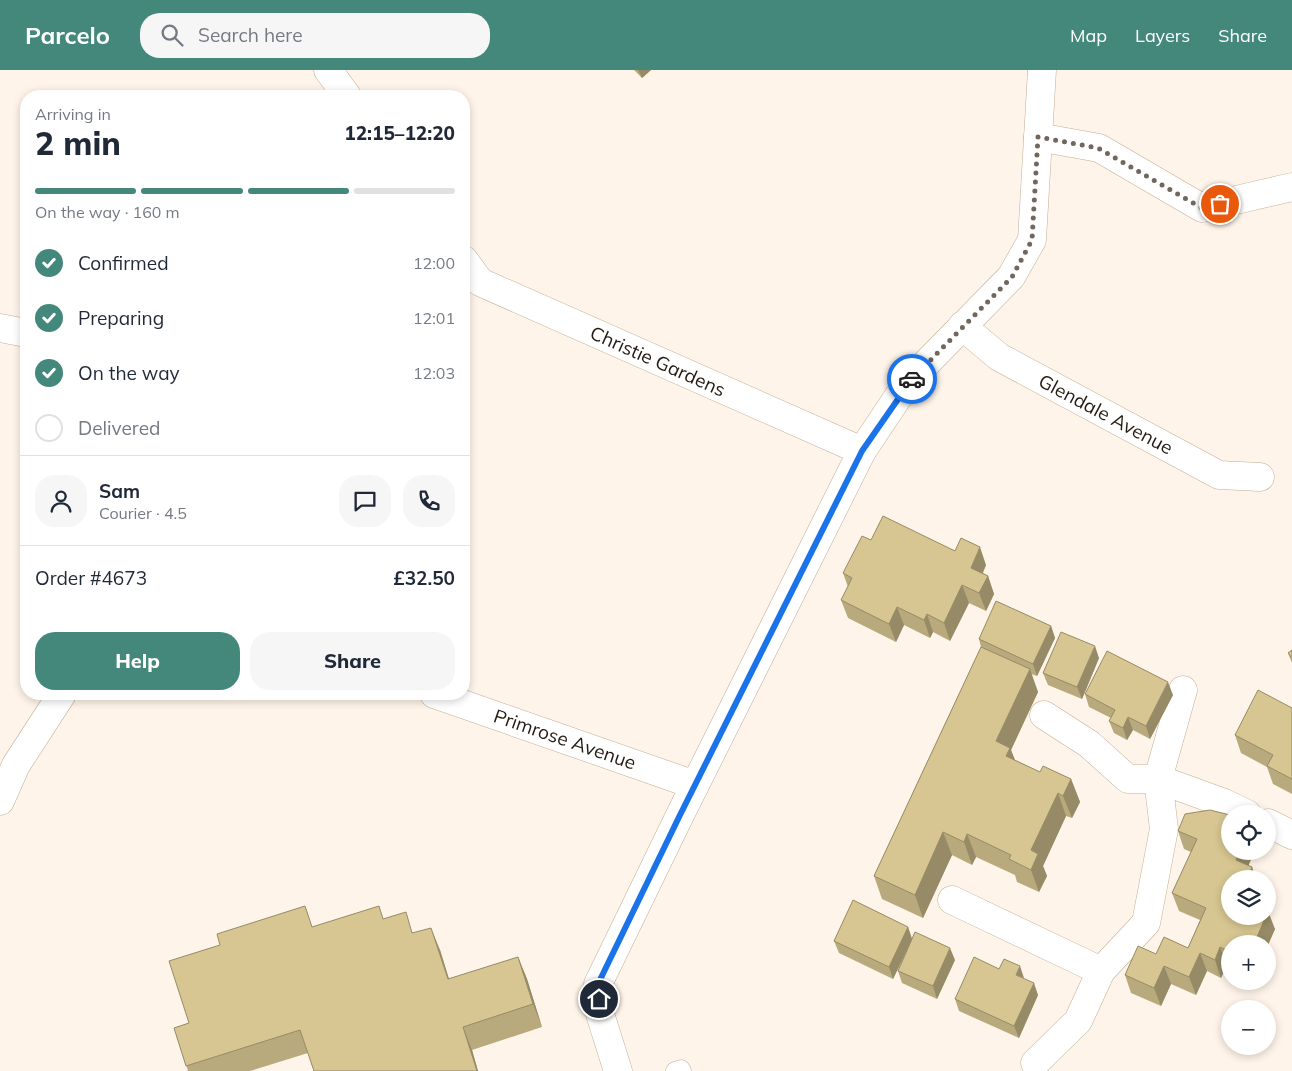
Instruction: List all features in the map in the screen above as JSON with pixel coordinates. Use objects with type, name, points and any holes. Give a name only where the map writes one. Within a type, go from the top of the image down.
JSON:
[{"type":"street","points":[[328,70],[343,90]]},
{"type":"street","points":[[618,1071],[600,1014],[598,984],[862,451],[908,382],[1012,277],[1032,240],[1042,70]]},
{"type":"street","points":[[1038,137],[1098,148],[1202,208],[1292,187]]},
{"type":"street","name":"Christie Gardens","points":[[470,268],[480,282],[862,451]]},
{"type":"street","name":"Glendale Avenue","points":[[962,326],[999,357],[1219,475],[1260,477]]},
{"type":"street","points":[[0,328],[20,331]]},
{"type":"street","points":[[1035,1063],[1078,1021],[1101,971],[1146,923],[1164,829],[1158,779],[1183,690]]},
{"type":"street","points":[[0,801],[16,765],[58,700]]},
{"type":"street","name":"Primrose Avenue","points":[[451,700],[696,785]]},
{"type":"street","points":[[1044,714],[1090,744],[1128,779],[1158,779],[1228,805]]},
{"type":"street","points":[[1276,827],[1292,835]]},
{"type":"street","points":[[952,900],[1101,971]]},
{"type":"lane","points":[[675,1071],[681,1069],[682,1071]]},
{"type":"building","points":[[883,516],[955,551],[961,538],[980,547],[971,568],[988,576],[979,593],[962,585],[944,623],[927,614],[924,620],[897,607],[889,624],[841,600],[852,578],[843,573],[862,536],[871,540]]},
{"type":"building","points":[[996,601],[1051,626],[1033,664],[979,639]]},
{"type":"building","points":[[1061,632],[1095,646],[1077,687],[1043,673]]},
{"type":"building","points":[[981,647],[1030,669],[996,741],[1010,748],[1006,756],[1040,772],[1043,766],[1071,779],[1063,796],[1058,793],[1031,850],[1038,854],[1031,870],[1009,859],[1011,855],[967,834],[964,842],[943,832],[915,895],[874,876]]},
{"type":"building","points":[[1292,650],[1292,658],[1288,653]]},
{"type":"building","points":[[1107,651],[1168,682],[1146,726],[1128,717],[1123,728],[1109,721],[1115,710],[1085,694]]},
{"type":"building","points":[[1258,690],[1292,708],[1292,779],[1267,766],[1273,755],[1235,735]]},
{"type":"building","points":[[1210,810],[1221,813],[1221,860],[1236,860],[1252,867],[1251,870],[1221,870],[1221,925],[1262,925],[1258,935],[1221,935],[1221,948],[1215,960],[1200,953],[1189,977],[1164,966],[1154,988],[1125,975],[1138,946],[1156,954],[1164,937],[1188,948],[1206,908],[1172,893],[1197,839],[1178,831],[1185,814]]},
{"type":"building","points":[[853,900],[908,927],[889,967],[834,941]]},
{"type":"building","points":[[305,906],[312,927],[379,906],[383,919],[406,912],[412,933],[431,928],[448,979],[518,957],[533,1004],[463,1027],[477,1071],[314,1071],[300,1030],[186,1066],[174,1028],[189,1023],[169,961],[220,945],[217,934]]},
{"type":"building","points":[[915,932],[950,948],[933,986],[898,971]]},
{"type":"building","points":[[974,957],[999,969],[1004,959],[1020,966],[1016,975],[1034,983],[1014,1026],[955,999]]},
{"type":"way so far","points":[[912,379],[1012,277],[1032,240],[1038,137],[1098,148],[1202,208],[1220,204]]},
{"type":"route","points":[[599,999],[598,984],[680,815],[862,451],[908,382],[912,379]]}]
